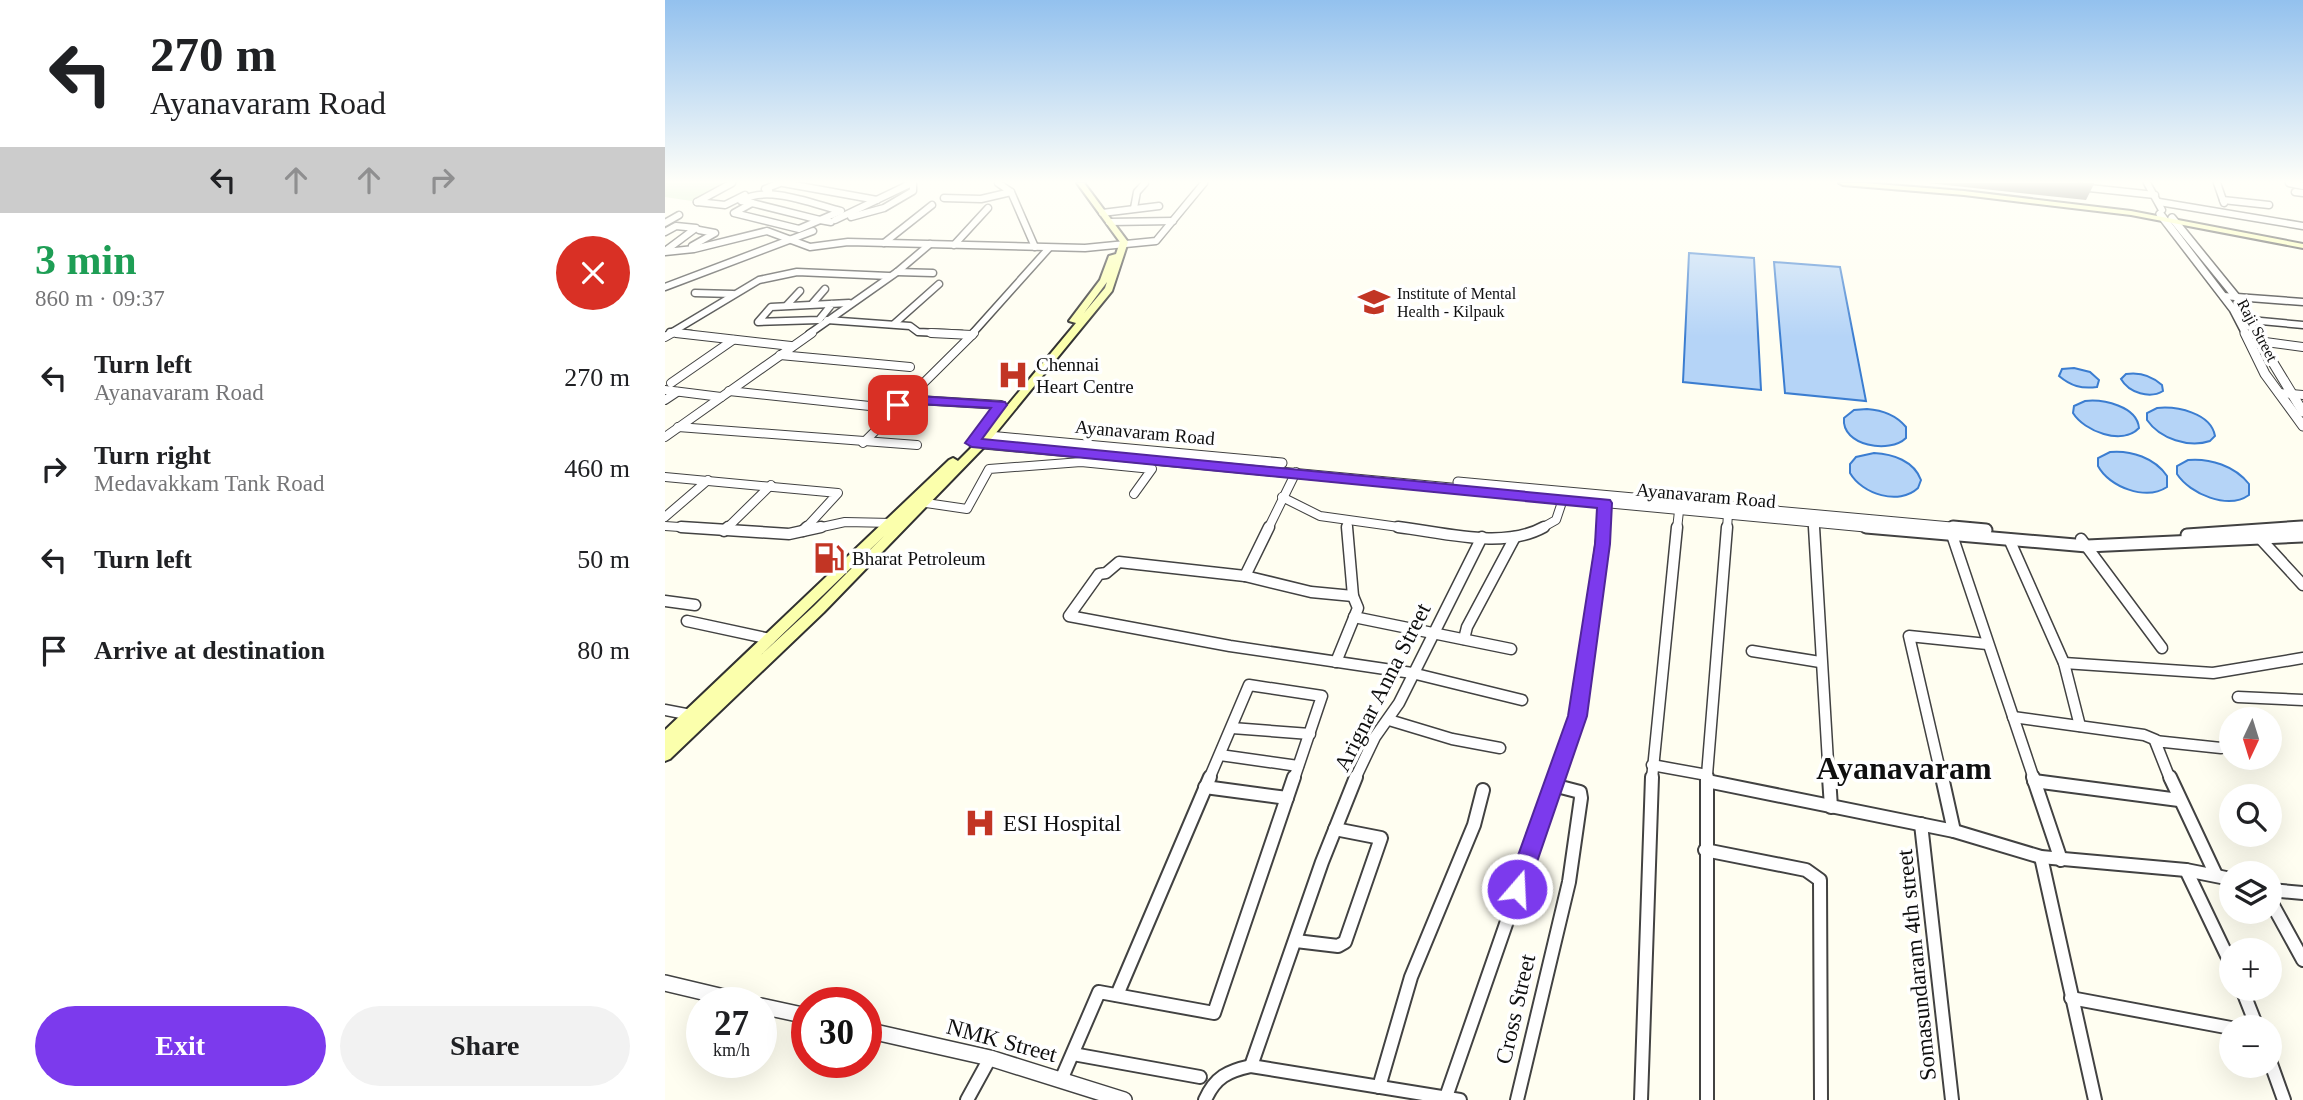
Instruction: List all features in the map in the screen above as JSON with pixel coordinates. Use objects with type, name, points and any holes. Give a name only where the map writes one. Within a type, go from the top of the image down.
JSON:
[{"type":"main road","points":[[1113,234],[1120,243]]},
{"type":"main road","points":[[665,754],[926,503],[1109,289],[1120,243],[1115,234]]},
{"type":"main road","points":[[2257,234],[2303,244]]},
{"type":"main road","points":[[666,737],[980,439],[1001,405],[1104,280],[1120,243]]},
{"type":"street","points":[[665,251],[687,234]]},
{"type":"street","points":[[685,250],[712,234]]},
{"type":"street","points":[[665,251],[685,250],[753,234]]},
{"type":"street","points":[[775,234],[810,247],[848,242],[1085,248],[1156,241],[1162,234]]},
{"type":"street","points":[[665,287],[804,234]]},
{"type":"street","points":[[884,243],[895,234]]},
{"type":"street","points":[[954,244],[963,234]]},
{"type":"street","points":[[1029,234],[1035,247]]},
{"type":"street","name":"Raji Street","points":[[2178,234],[2233,309],[2265,374],[2303,426]]},
{"type":"street","name":"Raji Street","points":[[2183,234],[2237,298],[2258,341],[2303,412]]},
{"type":"street","points":[[665,437],[897,272],[930,244]]},
{"type":"street","points":[[863,443],[898,405],[972,335],[1049,248]]},
{"type":"street","points":[[2190,253],[2201,254]]},
{"type":"street","points":[[667,334],[759,280],[791,272],[889,276]]},
{"type":"street","points":[[897,272],[933,273]]},
{"type":"street","points":[[699,275],[704,292]]},
{"type":"street","points":[[894,324],[939,284]]},
{"type":"street","points":[[812,304],[825,289]]},
{"type":"street","points":[[787,305],[800,291]]},
{"type":"street","points":[[695,293],[733,295]]},
{"type":"street","points":[[2223,296],[2303,302]]},
{"type":"street","points":[[832,304],[819,320],[758,320],[771,307],[851,303]]},
{"type":"street","points":[[786,321],[801,305]]},
{"type":"street","points":[[827,320],[894,324],[910,326],[918,332],[972,335]]},
{"type":"street","points":[[2250,320],[2303,325]]},
{"type":"street","points":[[667,334],[791,346]]},
{"type":"street","points":[[671,383],[733,340]]},
{"type":"street","points":[[2258,341],[2303,347]]},
{"type":"street","points":[[780,355],[910,367]]},
{"type":"street","points":[[665,390],[721,397]]},
{"type":"street","points":[[729,391],[879,407],[918,400],[1001,405]]},
{"type":"street","points":[[665,400],[677,392]]},
{"type":"street","points":[[2279,393],[2303,396]]},
{"type":"street","points":[[678,427],[916,445]]},
{"type":"street","name":"Ayanavaram Road","points":[[980,439],[1296,472],[2084,543]]},
{"type":"street","name":"Ayanavaram Road","points":[[980,439],[1564,496],[1679,511],[1952,535],[2084,543],[2258,535],[2303,536]]},
{"type":"street","points":[[926,503],[967,509],[989,469],[1081,462],[1152,469],[1133,494]]},
{"type":"street","points":[[1245,576],[1296,472]]},
{"type":"street","points":[[665,477],[838,493],[801,532]]},
{"type":"street","points":[[665,517],[708,480]]},
{"type":"street","points":[[724,531],[771,485]]},
{"type":"street","points":[[1282,497],[1320,516],[1347,521],[1482,537],[1515,537],[1532,533],[1556,520],[1564,496]]},
{"type":"street","points":[[1205,1100],[1211,1083],[1227,1071],[1251,1066],[1453,1098],[1553,785],[1578,716],[1602,544],[1605,503]]},
{"type":"street","points":[[1641,1100],[1652,765],[1679,511]]},
{"type":"street","points":[[1707,1100],[1707,778],[1728,514]]},
{"type":"street","points":[[1336,662],[1357,608],[1353,596],[1347,521]]},
{"type":"street","points":[[665,526],[724,531],[801,532],[845,522],[893,523]]},
{"type":"street","points":[[1814,522],[1820,662],[1831,807]]},
{"type":"street","name":"Ayanavaram Road","points":[[2258,535],[2303,527]]},
{"type":"street","points":[[1952,535],[2060,860]]},
{"type":"street","points":[[2258,535],[2303,585]]},
{"type":"street","name":"Arignar Anna Street","points":[[1251,1066],[1335,828],[1374,738],[1389,720],[1412,673],[1436,634],[1482,537]]},
{"type":"street","points":[[1464,639],[1467,627],[1515,537]]},
{"type":"street","points":[[2009,539],[2064,663],[2080,726]]},
{"type":"street","points":[[2084,543],[2162,648]]},
{"type":"street","points":[[1353,596],[1311,592],[1245,576],[1119,562],[1106,573],[1099,574],[1069,616],[1412,673],[1522,700]]},
{"type":"street","points":[[665,601],[695,606]]},
{"type":"street","points":[[1354,617],[1511,649]]},
{"type":"street","points":[[687,621],[770,639]]},
{"type":"street","points":[[1954,831],[1909,636],[1924,635],[1987,643]]},
{"type":"street","points":[[1752,651],[1820,662]]},
{"type":"street","points":[[2064,663],[2213,673],[2303,658]]},
{"type":"street","points":[[1061,1080],[1099,992],[1214,1013],[1322,696],[1249,685],[1117,995]]},
{"type":"street","points":[[2238,697],[2303,700]]},
{"type":"street","points":[[665,710],[691,715]]},
{"type":"street","points":[[2013,717],[2219,748]]},
{"type":"street","points":[[1389,720],[1452,739],[1500,748]]},
{"type":"street","points":[[1232,728],[1310,734]]},
{"type":"street","points":[[2156,740],[2179,800],[2216,875]]},
{"type":"street","points":[[1220,755],[1298,766]]},
{"type":"street","points":[[1652,765],[1831,807],[1954,831],[2041,857],[2186,870],[2219,876]]},
{"type":"street","points":[[2034,781],[2179,800]]},
{"type":"street","name":"Cross Street","points":[[1517,1100],[1569,882],[1581,798],[1580,792],[1553,785]]},
{"type":"street","points":[[1205,788],[1287,798]]},
{"type":"street","points":[[1379,1087],[1411,977],[1474,825],[1483,790]]},
{"type":"street","name":"Somasundaram 4th street","points":[[1921,824],[1952,1100]]},
{"type":"street","points":[[1296,941],[1338,946],[1345,942],[1381,838],[1335,828]]},
{"type":"street","points":[[1705,850],[1805,870],[1818,876],[1821,886],[1821,1100]]},
{"type":"street","points":[[2041,857],[2070,998],[2095,1100]]},
{"type":"street","points":[[2186,870],[2219,939]]},
{"type":"street","points":[[2282,891],[2303,894]]},
{"type":"street","points":[[2282,921],[2301,954]]},
{"type":"street","points":[[665,984],[686,989]]},
{"type":"street","points":[[2070,998],[2219,1026]]},
{"type":"street","name":"NMK Street","points":[[882,1034],[990,1058],[1124,1100]]},
{"type":"street","points":[[1073,1054],[1200,1077]]},
{"type":"street","points":[[967,1100],[990,1058]]},
{"type":"street","points":[[2276,1078],[2284,1100]]},
{"type":"water","points":[[1689,253],[1754,258],[1761,390],[1683,382]]},
{"type":"water","points":[[1774,262],[1840,267],[1866,401],[1785,393]]},
{"type":"water","points":[[2074,368],[2090,372],[2099,380],[2097,387],[2077,386],[2059,376],[2062,369]]},
{"type":"water","points":[[2126,374],[2150,377],[2162,385],[2163,391],[2146,394],[2134,391],[2121,379]]},
{"type":"water","points":[[2085,401],[2101,401],[2126,409],[2137,420],[2139,428],[2123,436],[2094,430],[2078,420],[2073,413],[2074,406]]},
{"type":"water","points":[[2157,408],[2174,408],[2192,413],[2207,422],[2215,436],[2202,443],[2167,437],[2147,420],[2147,413]]},
{"type":"water","points":[[1867,409],[1898,419],[1906,427],[1906,438],[1889,446],[1868,445],[1858,441],[1845,428],[1844,418],[1854,410]]},
{"type":"water","points":[[2110,452],[2134,454],[2156,464],[2167,476],[2167,487],[2149,493],[2119,486],[2103,474],[2098,466],[2098,458]]},
{"type":"water","points":[[1874,453],[1908,463],[1921,480],[1918,488],[1901,496],[1891,497],[1863,487],[1850,473],[1850,464],[1856,457]]},
{"type":"water","points":[[2188,460],[2205,460],[2237,472],[2249,484],[2249,495],[2231,501],[2220,500],[2191,488],[2177,474],[2177,466]]},
{"type":"place","name":"Institute of Mental Health - Kilpauk","points":[[1374,302]]},
{"type":"place","name":"Chennai Heart Centre","points":[[1013,375]]},
{"type":"place","name":"Bharat Petroleum","points":[[829,558]]},
{"type":"place","name":"ESI Hospital","points":[[980,823]]},
{"type":"district","name":"Ayanavaram","points":[[1904,768]]},
{"type":"route","points":[[898,405],[918,400],[1001,405],[972,443],[1605,503],[1602,544],[1578,716],[1517,889]]}]
